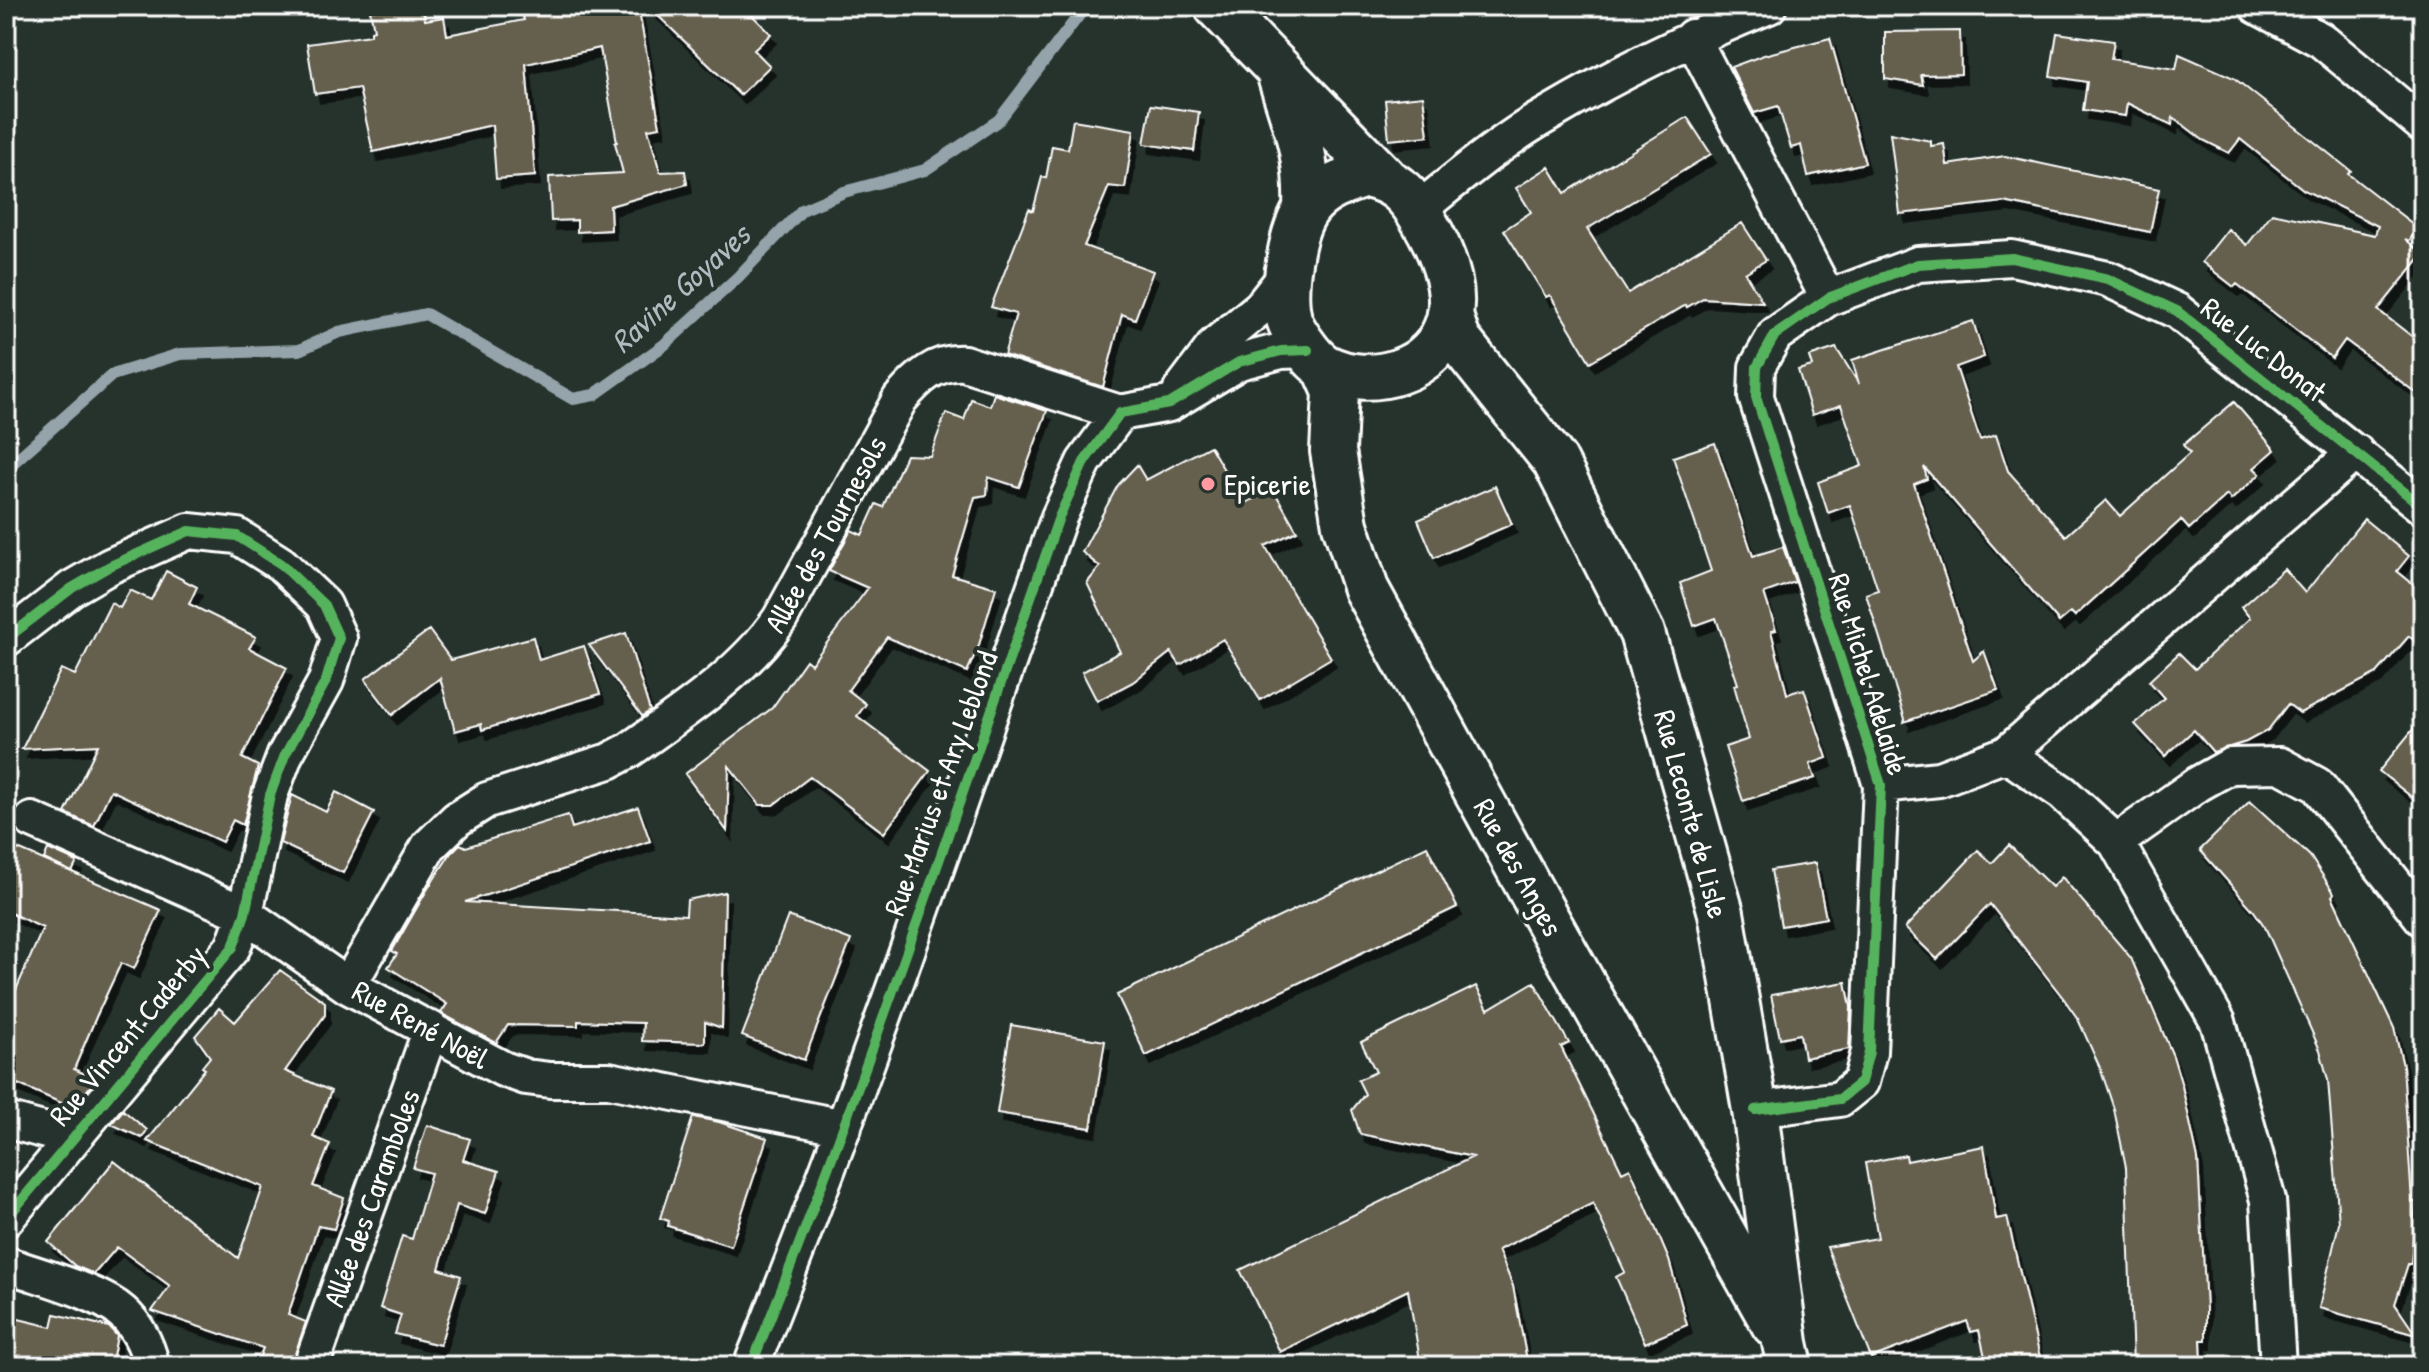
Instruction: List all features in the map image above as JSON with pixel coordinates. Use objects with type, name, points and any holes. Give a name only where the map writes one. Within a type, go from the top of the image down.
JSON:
[{"type":"street","points":[[1120,413],[1169,404],[1239,362],[1281,351],[1316,359],[1348,375],[1373,378],[1397,374],[1431,351],[1450,316],[1445,264],[1418,210],[1404,192],[1384,178],[1217,6]]},
{"type":"street","points":[[1418,210],[1545,116],[1692,37],[1769,6]]},
{"type":"street","points":[[2257,6],[2321,40],[2423,125]]},
{"type":"street","points":[[1692,37],[1828,298]]},
{"type":"street","points":[[1277,69],[1304,149],[1307,174],[1306,209],[1293,244],[1286,299],[1290,322],[1316,359]]},
{"type":"street","points":[[1306,209],[1324,191],[1344,182],[1365,175],[1384,178]]},
{"type":"street","name":"Rue Luc Donat","points":[[1757,367],[1775,335],[1828,298],[1918,264],[2012,258],[2108,279],[2177,311],[2423,507]]},
{"type":"street","points":[[1169,404],[1215,345],[1261,307],[1288,273]]},
{"type":"street","name":"Rue Leconte de Lisle","points":[[1450,316],[1458,340],[1555,461],[1642,633],[1721,913],[1755,1110],[1787,1355]]},
{"type":"street","name":"Rue des Anges","points":[[1316,359],[1336,392],[1333,451],[1345,525],[1366,589],[1787,1355]]},
{"type":"street","name":"Allée des Tournesols","points":[[348,986],[429,846],[457,819],[487,800],[609,761],[628,751],[745,661],[764,642],[780,619],[900,399],[917,379],[949,362],[964,363],[1120,413]]},
{"type":"street","name":"Rue Michel Adelaide","points":[[1755,1110],[1840,1099],[1861,1082],[1869,1052],[1881,785],[1756,397],[1757,367]]},
{"type":"street","name":"Rue Marius et Ary Leblond","points":[[751,1366],[844,1127],[1059,517],[1084,462],[1120,413]]},
{"type":"street","name":"Rue Michel Adelaide","points":[[1881,785],[1939,779],[2006,754],[2356,452]]},
{"type":"street","name":"Rue Vincent Caderby","points":[[6,639],[72,588],[110,566],[189,531],[237,536],[281,564],[324,605],[339,638],[326,681],[285,755],[270,795],[245,914],[233,947],[6,1219]]},
{"type":"street","points":[[2006,754],[2063,793],[2116,842],[2218,1022],[2268,1200],[2278,1366]]},
{"type":"street","points":[[2116,842],[2198,784],[2230,766],[2280,765],[2317,785],[2423,919]]},
{"type":"street","name":"Rue René Noël","points":[[32,820],[245,914],[348,986],[503,1069],[526,1077],[550,1080],[609,1080],[844,1127]]},
{"type":"street","name":"Allée des Caramboles","points":[[311,1366],[431,1029]]},
{"type":"street","points":[[6,1120],[50,1132],[67,1143]]},
{"type":"street","points":[[6,1264],[101,1299],[121,1311],[147,1348],[152,1366]]},
{"type":"building","points":[[423,6],[425,20],[444,17],[447,35],[524,20],[520,6],[638,6],[660,127],[648,129],[660,172],[685,171],[687,184],[610,206],[611,230],[577,232],[577,220],[551,221],[549,177],[623,173],[615,143],[600,48],[526,64],[535,176],[496,179],[492,125],[373,152],[359,88],[315,94],[307,44],[371,35],[374,30],[370,10]]},
{"type":"building","points":[[648,6],[743,6],[771,34],[754,50],[770,66],[740,95]]},
{"type":"building","points":[[1960,31],[1961,74],[1921,75],[1923,85],[1885,79],[1885,32]]},
{"type":"building","points":[[2057,33],[2114,41],[2111,59],[2176,69],[2179,54],[2234,78],[2418,228],[2409,241],[2405,239],[2423,254],[2378,310],[2423,345],[2423,398],[2345,340],[2332,358],[2237,284],[2234,287],[2202,262],[2228,229],[2247,245],[2272,213],[2375,235],[2378,226],[2304,190],[2240,139],[2229,153],[2203,140],[2173,117],[2172,125],[2127,103],[2125,116],[2083,110],[2087,82],[2050,76]]},
{"type":"building","points":[[1830,38],[1865,163],[1808,176],[1801,145],[1791,148],[1778,106],[1754,113],[1731,67]]},
{"type":"building","points":[[1423,96],[1428,136],[1389,140],[1385,100]]},
{"type":"building","points":[[1151,105],[1199,112],[1194,151],[1144,144]]},
{"type":"building","points":[[1687,117],[1711,154],[1587,229],[1628,293],[1742,223],[1766,260],[1745,273],[1763,302],[1703,298],[1590,362],[1550,295],[1546,297],[1504,230],[1531,212],[1516,188],[1549,167],[1565,193]]},
{"type":"building","points":[[1073,120],[1134,130],[1125,188],[1109,186],[1084,246],[1153,271],[1135,319],[1122,314],[1103,387],[1004,355],[1016,314],[991,307],[1029,209],[1033,211],[1042,177],[1046,178],[1052,146],[1068,149]]},
{"type":"building","points":[[1890,133],[1931,141],[1931,146],[1944,144],[1947,165],[2005,156],[2159,189],[2150,232],[2004,202],[1900,214]]},
{"type":"building","points":[[1973,321],[1984,357],[1956,367],[1980,440],[1996,435],[2008,471],[2066,536],[2106,500],[2120,516],[2190,453],[2183,445],[2234,402],[2275,450],[2254,468],[2260,474],[2231,500],[2227,495],[2189,529],[2181,520],[2075,616],[2071,612],[2059,622],[1924,467],[1927,479],[1914,484],[1973,661],[1984,651],[1998,690],[1904,722],[1866,594],[1878,590],[1850,505],[1828,513],[1818,482],[1862,466],[1841,405],[1812,415],[1798,370],[1812,366],[1809,357],[1836,348],[1859,384],[1852,360]]},
{"type":"building","points":[[994,394],[1047,411],[1019,487],[988,477],[987,495],[975,497],[952,575],[996,588],[978,648],[967,672],[887,637],[848,690],[866,704],[857,716],[930,771],[884,833],[810,777],[773,805],[760,805],[729,766],[727,831],[685,774],[772,708],[806,660],[811,664],[868,588],[829,571],[851,530],[862,535],[876,504],[883,507],[906,455],[930,456],[946,413],[964,420],[971,399],[990,406]]},
{"type":"building","points":[[1715,443],[1753,556],[1783,547],[1795,582],[1764,593],[1776,630],[1771,631],[1787,694],[1804,689],[1827,758],[1810,764],[1815,778],[1743,801],[1725,747],[1749,739],[1734,685],[1738,684],[1716,618],[1694,626],[1680,583],[1711,571],[1673,457]]},
{"type":"building","points":[[1210,446],[1244,504],[1273,489],[1297,531],[1265,546],[1331,658],[1260,700],[1223,639],[1180,665],[1171,652],[1133,682],[1097,701],[1082,672],[1120,652],[1087,583],[1100,567],[1082,552],[1118,485],[1137,465],[1146,480]]},
{"type":"building","points":[[1495,486],[1512,524],[1434,558],[1418,520]]},
{"type":"building","points":[[2364,519],[2409,556],[2397,571],[2423,592],[2423,648],[2409,636],[2377,673],[2300,713],[2288,704],[2268,730],[2246,742],[2213,752],[2194,730],[2165,756],[2135,724],[2164,698],[2149,681],[2179,653],[2195,669],[2250,618],[2241,607],[2284,569],[2305,593]]},
{"type":"building","points":[[166,571],[197,587],[189,604],[256,637],[249,648],[287,668],[242,758],[258,766],[243,825],[233,820],[222,842],[111,790],[94,826],[65,813],[98,745],[22,749],[61,669],[75,675],[111,603],[120,608],[130,590],[151,600]]},
{"type":"building","points":[[429,630],[451,660],[533,637],[539,660],[584,646],[600,694],[482,730],[481,724],[455,731],[440,678],[392,715],[365,679]]},
{"type":"building","points":[[626,633],[650,711],[642,716],[589,645]]},
{"type":"building","points":[[2423,717],[2423,806],[2379,771]]},
{"type":"building","points":[[336,792],[374,812],[343,873],[280,843],[292,795],[326,812]]},
{"type":"building","points":[[2250,801],[2310,856],[2334,893],[2332,896],[2394,1028],[2403,1066],[2412,1202],[2416,1202],[2411,1264],[2408,1264],[2395,1304],[2416,1335],[2319,1308],[2339,1223],[2328,1080],[2320,1050],[2265,927],[2200,850]]},
{"type":"building","points":[[638,807],[650,841],[465,902],[686,915],[687,900],[725,892],[722,1028],[705,1022],[705,1043],[642,1041],[643,1023],[578,1021],[578,1026],[508,1025],[496,1043],[441,1013],[447,1004],[388,967],[397,954],[392,951],[427,890],[460,844],[466,847],[568,815],[572,828]]},
{"type":"building","points":[[6,844],[161,910],[134,969],[121,963],[96,1017],[74,1069],[94,1078],[73,1108],[6,1079],[6,986],[16,990],[43,928],[6,911]]},
{"type":"building","points":[[2009,845],[2052,887],[2062,877],[2131,958],[2173,1056],[2198,1159],[2206,1309],[2206,1340],[2201,1340],[2202,1366],[2133,1366],[2126,1167],[2114,1109],[2101,1070],[2078,1019],[1990,904],[1937,959],[1905,928],[1978,850],[1992,863]]},
{"type":"building","points":[[1427,846],[1457,907],[1146,1056],[1117,995]]},
{"type":"building","points":[[48,849],[77,862],[72,872],[44,859]]},
{"type":"building","points":[[1815,863],[1826,918],[1781,926],[1771,870]]},
{"type":"building","points":[[788,916],[851,940],[804,1060],[742,1036]]},
{"type":"building","points":[[280,970],[325,1002],[325,1015],[285,1071],[331,1091],[313,1137],[330,1144],[313,1186],[344,1198],[334,1229],[318,1226],[288,1315],[306,1322],[291,1366],[256,1366],[263,1348],[152,1311],[170,1286],[117,1247],[94,1274],[75,1266],[48,1242],[114,1161],[238,1258],[263,1187],[147,1141],[205,1069],[202,1067],[210,1057],[195,1036],[219,1008],[235,1022]]},
{"type":"building","points":[[1534,982],[1569,1043],[1561,1047],[1622,1172],[1630,1168],[1669,1260],[1687,1325],[1645,1343],[1616,1277],[1625,1272],[1593,1203],[1498,1250],[1513,1286],[1528,1366],[1421,1366],[1408,1290],[1280,1352],[1240,1270],[1473,1157],[1360,1134],[1352,1110],[1365,1094],[1358,1080],[1376,1072],[1361,1042],[1476,986],[1488,1009]]},
{"type":"building","points":[[1846,982],[1851,1007],[1849,1049],[1804,1058],[1800,1034],[1780,1038],[1771,995]]},
{"type":"building","points":[[1011,1025],[1105,1041],[1091,1128],[997,1113]]},
{"type":"building","points":[[123,1110],[147,1130],[142,1138],[111,1124]]},
{"type":"building","points":[[693,1117],[767,1138],[731,1246],[668,1226],[669,1221],[660,1218]]},
{"type":"building","points":[[427,1125],[470,1139],[463,1160],[499,1171],[485,1214],[457,1205],[439,1269],[461,1276],[440,1345],[395,1334],[401,1315],[380,1308],[402,1236],[412,1239],[431,1173],[413,1168]]},
{"type":"building","points":[[1984,1146],[1996,1219],[2007,1217],[2042,1366],[1987,1366],[1979,1330],[1971,1332],[1967,1321],[1871,1358],[1827,1247],[1878,1238],[1865,1163],[1906,1155],[1907,1161]]},
{"type":"building","points":[[55,1314],[109,1327],[117,1336],[111,1366],[26,1366],[6,1361],[6,1316],[52,1327]]},
{"type":"waterway","name":"Ravine Goyaves","points":[[6,469],[112,375],[180,354],[299,350],[339,332],[426,314],[573,399],[594,395],[664,345],[738,277],[802,210],[844,192],[925,170],[999,120],[1086,6]]},
{"type":"cycle path","points":[[1755,1110],[1840,1099],[1861,1082],[1869,1052],[1881,785],[1756,397],[1757,367],[1775,335],[1828,298],[1918,264],[2012,258],[2108,279],[2177,311],[2423,507]]},
{"type":"cycle path","points":[[751,1366],[872,1050],[1059,517],[1084,462],[1120,413],[1169,404],[1239,362],[1281,351],[1308,350]]},
{"type":"cycle path","points":[[6,639],[72,588],[110,566],[189,531],[237,536],[281,564],[324,605],[339,638],[326,681],[285,755],[270,795],[245,914],[233,947],[6,1219]]},
{"type":"place","name":"Epicerie","points":[[1208,484]]}]
